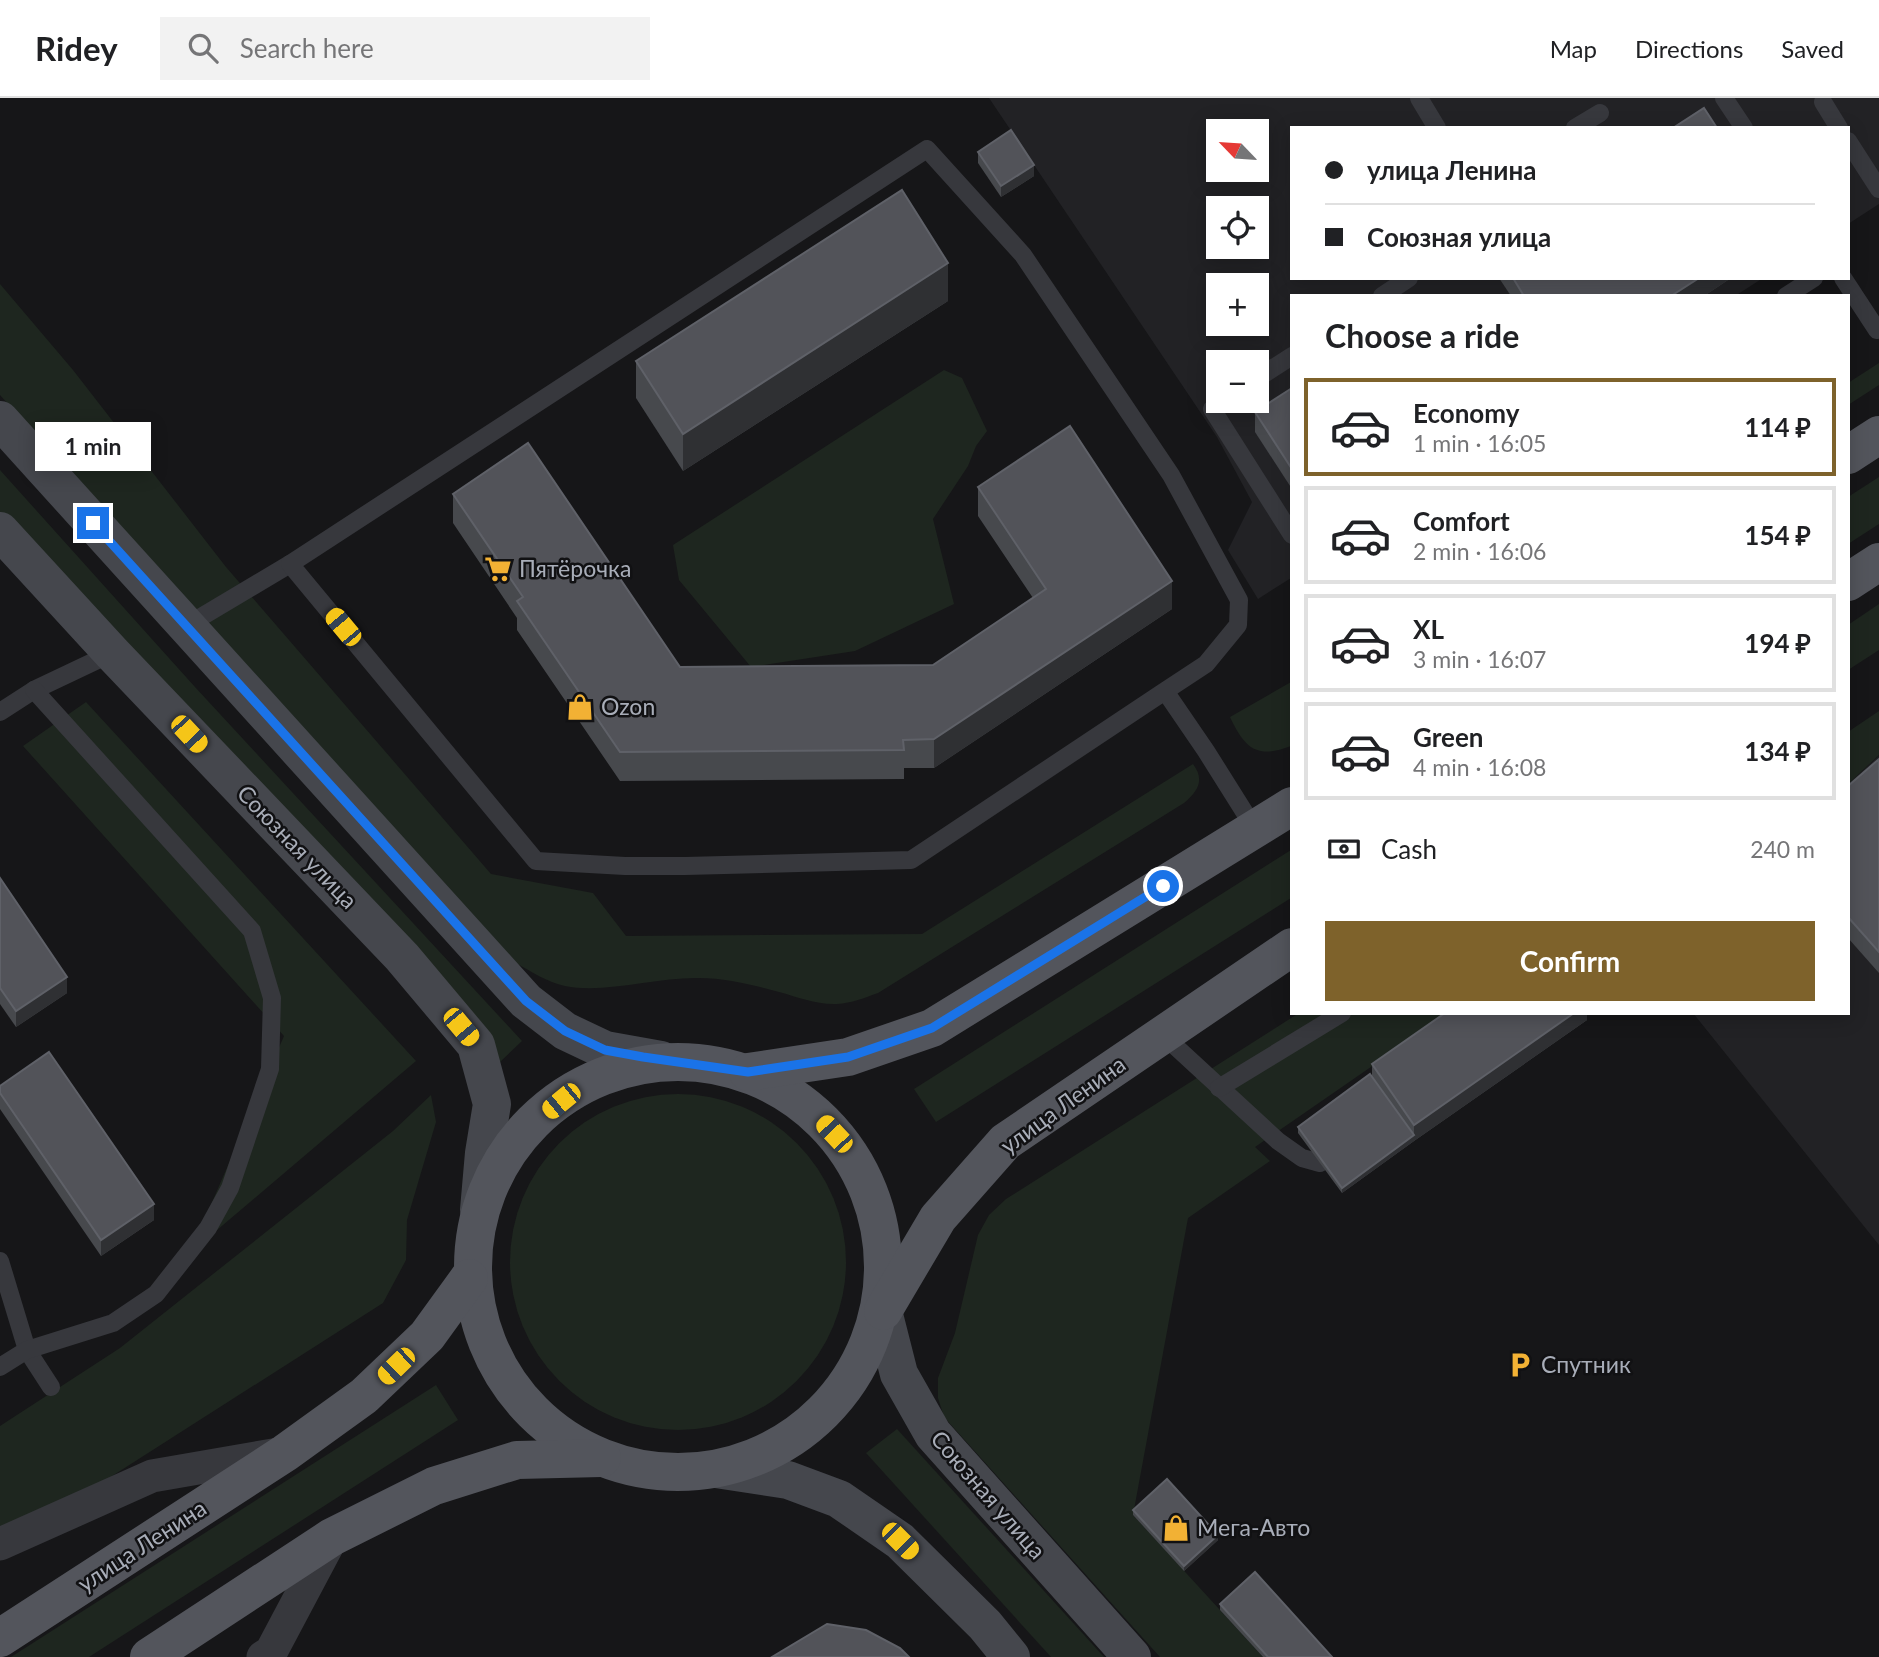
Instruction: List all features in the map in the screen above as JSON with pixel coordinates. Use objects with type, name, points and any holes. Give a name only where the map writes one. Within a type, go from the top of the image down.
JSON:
[{"type":"main road","points":[[0,421],[526,1001],[565,1031],[605,1050],[748,1072],[848,1057],[932,1028],[1290,807]]},
{"type":"main road","points":[[1850,454],[1879,435]]},
{"type":"main road","name":"Союзная улица","points":[[0,531],[112,653],[402,957],[475,1045],[492,1104],[484,1153],[480,1210]]},
{"type":"main road","points":[[1850,581],[1879,562]]},
{"type":"main road","name":"улица Ленина","points":[[883,1311],[938,1219],[1005,1142],[1290,948]]},
{"type":"main road","points":[[602,1458],[538,1418],[493,1358],[469,1278],[480,1210],[517,1136],[582,1084],[662,1060]]},
{"type":"main road","points":[[716,1469],[782,1444],[836,1398],[864,1357],[883,1311],[884,1273],[876,1209],[848,1150],[804,1103],[748,1072]]},
{"type":"main road","name":"улица Ленина","points":[[0,1638],[285,1453],[364,1396],[427,1336],[469,1278]]},
{"type":"main road","name":"Союзная улица","points":[[883,1311],[900,1374],[933,1433],[1132,1657]]},
{"type":"main road","points":[[149,1657],[332,1537],[434,1486],[517,1460],[602,1458],[658,1472],[716,1469],[788,1480],[839,1499],[900,1541],[985,1625],[1011,1657]]},
{"type":"street","name":"улица Ленина","points":[[0,1544],[152,1476],[285,1453]]},
{"type":"street","points":[[263,1657],[271,1652],[332,1537]]},
{"type":"lane","points":[[1724,98],[1743,126]]},
{"type":"lane","points":[[1426,101],[1436,126]]},
{"type":"lane","points":[[1823,102],[1838,126]]},
{"type":"lane","points":[[1579,126],[1600,113]]},
{"type":"lane","points":[[1850,144],[1879,189]]},
{"type":"lane","points":[[186,626],[290,564],[927,149],[1023,255],[1171,475],[1239,600],[1238,625],[1206,664],[911,860],[685,866],[536,861],[290,564]]},
{"type":"lane","points":[[1385,294],[1406,280]]},
{"type":"lane","points":[[1789,294],[1811,280]]},
{"type":"lane","points":[[1844,280],[1877,330]]},
{"type":"lane","points":[[1269,371],[1290,357]]},
{"type":"lane","points":[[1215,413],[1290,532]]},
{"type":"lane","points":[[0,712],[34,690],[112,653]]},
{"type":"lane","points":[[0,1367],[27,1350],[114,1323],[156,1294],[208,1228],[230,1188],[270,1069],[272,998],[252,932],[34,690]]},
{"type":"lane","points":[[1165,691],[1255,829]]},
{"type":"lane","points":[[1219,1088],[1339,1015]]},
{"type":"lane","points":[[1163,1035],[1286,1146],[1302,1158],[1320,1163]]},
{"type":"lane","points":[[0,1261],[27,1350],[51,1387]]},
{"type":"shaded area","points":[[989,98],[1879,98],[1879,204],[1850,223],[1850,126],[1290,126],[1290,280],[1760,280],[1738,294],[1290,294],[1290,579],[1258,599],[1228,550],[1252,502],[1217,437]]},
{"type":"shaded area","points":[[0,284],[73,370],[226,567],[491,874],[593,893],[626,936],[922,934],[1193,764],[1199,775],[1198,785],[1184,803],[878,993],[858,1000],[837,1004],[822,1003],[749,984],[709,978],[683,978],[597,988],[565,986],[552,982],[516,963],[216,638],[0,395]]},
{"type":"shaded area","points":[[1879,363],[1879,385],[1850,404],[1850,382]]},
{"type":"shaded area","points":[[944,370],[962,378],[987,431],[976,446],[968,466],[933,519],[954,604],[855,651],[751,667],[679,580],[673,545]]},
{"type":"shaded area","points":[[0,470],[195,687],[522,1041],[500,1062],[0,517]]},
{"type":"shaded area","points":[[1879,477],[1879,524],[1850,543],[1850,496]]},
{"type":"shaded area","points":[[1879,604],[1879,650],[1850,669],[1850,624]]},
{"type":"shaded area","points":[[1290,683],[1290,746],[1269,751],[1253,748],[1241,737],[1230,717]]},
{"type":"shaded area","points":[[86,702],[416,1061],[190,1253],[284,1036],[23,746]]},
{"type":"shaded area","points":[[1879,711],[1879,755],[1850,782],[1850,731]]},
{"type":"shaded area","points":[[1879,756],[1879,1245],[1695,1015],[1850,1015],[1850,782]]},
{"type":"shaded area","points":[[1290,851],[1290,899],[936,1122],[914,1089]]},
{"type":"shaded area","points":[[1296,1015],[1446,1015],[1255,1147],[1270,1161],[1188,1218],[1133,1515],[1263,1657],[1160,1657],[944,1417],[938,1398],[938,1378],[955,1333],[978,1235],[989,1215],[1006,1199]]},
{"type":"shaded area","points":[[678,1094],[711,1097],[742,1107],[771,1122],[797,1143],[818,1169],[833,1198],[843,1229],[846,1262],[843,1295],[833,1326],[818,1355],[797,1381],[771,1402],[742,1417],[711,1427],[678,1430],[645,1427],[614,1417],[585,1402],[559,1381],[538,1355],[523,1326],[513,1295],[510,1262],[513,1229],[523,1198],[538,1169],[559,1143],[585,1122],[614,1107],[645,1097]]},
{"type":"shaded area","points":[[431,1095],[436,1122],[407,1220],[406,1260],[383,1303],[73,1501],[0,1530],[0,1426],[120,1348],[393,1131]]},
{"type":"shaded area","points":[[436,1385],[458,1420],[89,1657],[11,1657]]},
{"type":"shaded area","points":[[897,1429],[1104,1657],[1051,1657],[866,1453]]},
{"type":"building","points":[[1704,108],[1716,126],[1676,126]]},
{"type":"building","points":[[1011,130],[1034,165],[1001,186],[978,152]]},
{"type":"building","points":[[902,190],[948,263],[683,434],[636,361]]},
{"type":"building","points":[[1514,280],[1696,280],[1674,294],[1523,294]]},
{"type":"building","points":[[1290,389],[1290,466],[1256,413],[1269,413],[1269,403]]},
{"type":"building","points":[[1070,426],[1172,581],[934,739],[903,740],[904,750],[620,752],[517,601],[523,597],[453,494],[528,443],[680,667],[933,665],[1046,589],[978,487]]},
{"type":"building","points":[[1879,759],[1879,952],[1850,919],[1850,784]]},
{"type":"building","points":[[0,878],[67,977],[16,1011],[0,988]]},
{"type":"building","points":[[1442,1015],[1571,1015],[1414,1125],[1372,1064]]},
{"type":"building","points":[[49,1052],[154,1204],[101,1240],[0,1093],[0,1086]]},
{"type":"building","points":[[1370,1074],[1414,1135],[1342,1188],[1298,1127]]},
{"type":"building","name":"Мега-Авто","points":[[1167,1479],[1218,1535],[1184,1566],[1133,1510]]},
{"type":"building","points":[[1255,1572],[1332,1657],[1268,1657],[1220,1604]]},
{"type":"building","points":[[827,1624],[866,1630],[900,1648],[909,1657],[772,1657]]},
{"type":"place","name":"Пятёрочка","points":[[498,569]]},
{"type":"place","name":"Ozon","points":[[580,707]]},
{"type":"place","name":"Спутник","points":[[1520,1365]]},
{"type":"place","name":"Мега-Авто","points":[[1176,1528]]},
{"type":"route","points":[[93,523],[526,1001],[565,1031],[605,1050],[748,1072],[848,1057],[932,1028],[1163,886]]}]
